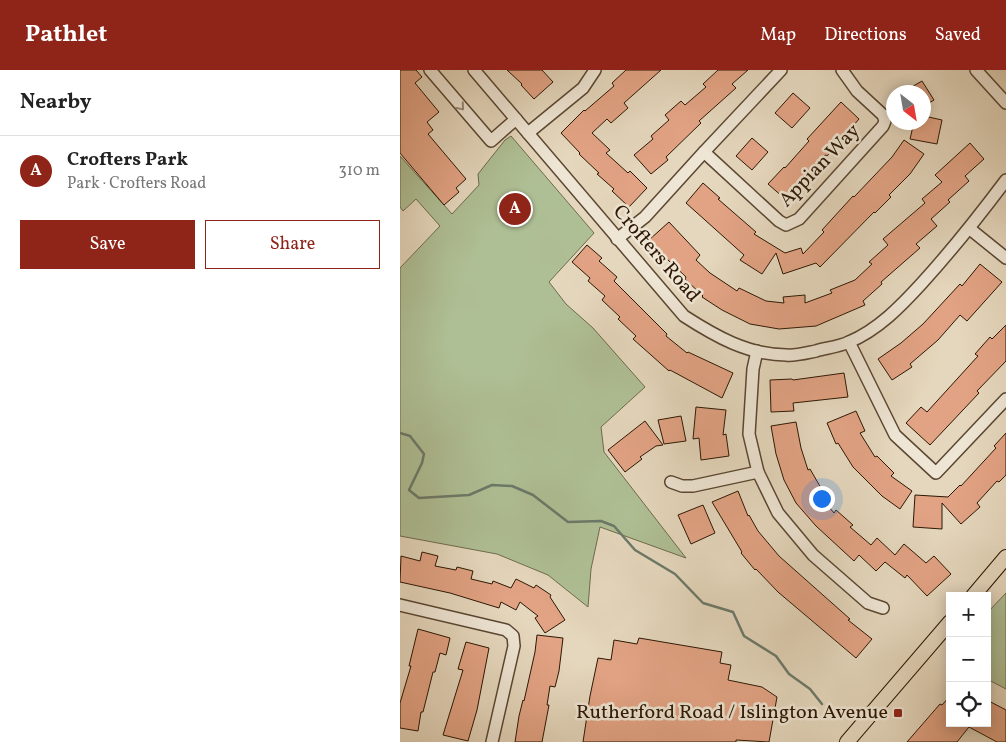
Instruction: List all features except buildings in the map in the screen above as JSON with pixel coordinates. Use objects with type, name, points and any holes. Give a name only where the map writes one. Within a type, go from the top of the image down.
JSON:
[{"type":"main road","points":[[975,592],[1006,557]]},
{"type":"main road","points":[[847,742],[946,627]]},
{"type":"street","points":[[430,70],[491,141],[516,119]]},
{"type":"street","name":"Crofters Road","points":[[474,70],[684,316],[714,335],[741,347],[756,351],[786,356],[808,353],[849,342],[879,324],[896,310],[970,228],[1006,180]]},
{"type":"street","points":[[528,133],[583,88],[595,70]]},
{"type":"street","points":[[617,239],[645,216],[781,70]]},
{"type":"street","name":"Appian Way","points":[[704,152],[779,221],[786,224],[792,223],[798,219],[866,146],[885,121],[883,115],[857,91],[842,70]]},
{"type":"street","points":[[976,70],[1006,103]]},
{"type":"street","points":[[970,228],[1006,258]]},
{"type":"street","points":[[849,342],[895,434],[936,472],[1006,399]]},
{"type":"street","points":[[756,351],[749,434],[758,472],[778,513],[813,555],[868,604],[883,608]]},
{"type":"street","points":[[670,482],[682,486],[694,486],[758,472]]},
{"type":"street","points":[[400,606],[506,630],[513,636],[514,646],[492,742]]},
{"type":"green space","points":[[511,136],[594,233],[549,282],[566,304],[593,328],[645,387],[601,427],[604,452],[686,558],[600,527],[591,569],[588,607],[548,575],[497,554],[400,536],[400,268],[440,226],[416,199],[403,211],[400,207],[400,156],[452,214],[479,185],[478,174],[505,140]]},
{"type":"green space","points":[[1006,593],[1006,689],[991,681],[991,609]]},
{"type":"waterway","points":[[400,433],[410,436],[424,454],[422,463],[409,490],[419,498],[469,495],[492,485],[512,486],[533,495],[568,522],[601,521],[614,526],[635,550],[675,574],[703,603],[733,612],[744,636],[776,656],[789,674],[810,689],[822,704]]},
{"type":"place","name":"Crofters Park","points":[[515,209]]},
{"type":"place","name":"Rutherford Road / Islington Avenue","points":[[898,713]]}]
